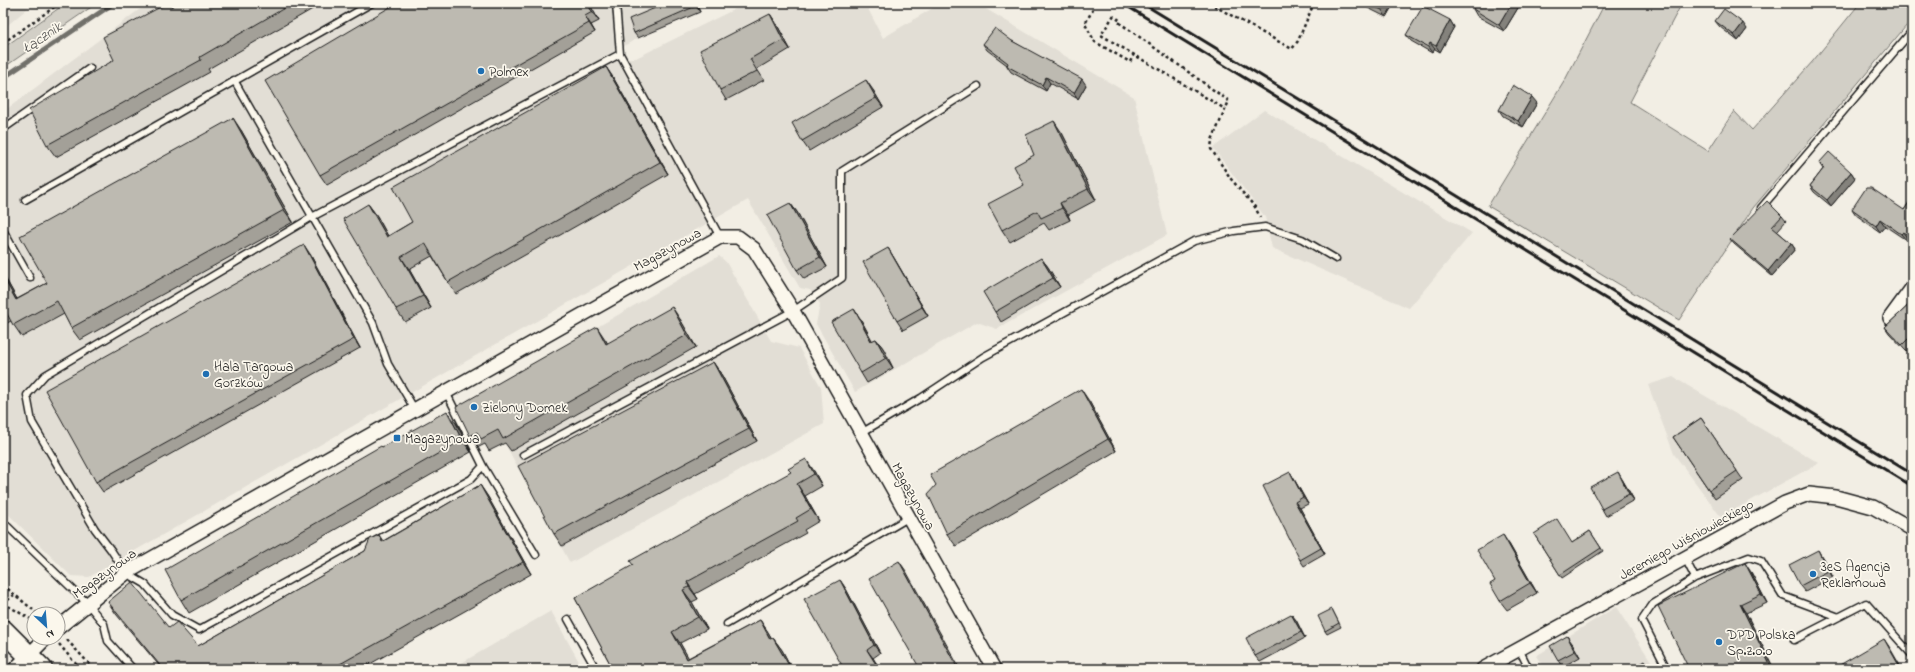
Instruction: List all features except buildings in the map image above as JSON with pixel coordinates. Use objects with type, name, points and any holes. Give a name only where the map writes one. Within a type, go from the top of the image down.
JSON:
[{"type":"main road","points":[[3,630],[22,662],[42,669]]},
{"type":"street","name":"Magazynowa","points":[[66,626],[87,603],[126,572],[720,238],[738,237],[754,249],[793,311],[860,433],[994,669]]},
{"type":"street","points":[[1890,318],[1912,288]]},
{"type":"street","name":"Jeremiego Wiśniowieckiego","points":[[1483,669],[1785,503],[1809,494],[1836,497],[1873,508],[1912,529]]},
{"type":"street","points":[[22,662],[45,646]]},
{"type":"lane","points":[[25,200],[372,3]]},
{"type":"lane","points":[[616,3],[620,54],[720,238]]},
{"type":"lane","points":[[1758,212],[1912,31]]},
{"type":"lane","points":[[483,466],[471,479],[198,630],[172,615],[145,584],[126,572],[95,529],[32,422],[28,394],[45,375],[312,217],[620,54]]},
{"type":"lane","points":[[3,129],[90,68]]},
{"type":"lane","points":[[234,80],[373,323],[388,364],[415,410]]},
{"type":"lane","points":[[523,455],[793,311],[842,278],[842,171],[978,86]]},
{"type":"lane","points":[[860,433],[921,398],[983,357],[1194,241],[1234,231],[1265,227],[1302,239],[1336,259]]},
{"type":"lane","points":[[3,230],[30,278]]},
{"type":"lane","points":[[446,392],[483,466],[536,555]]},
{"type":"lane","points":[[727,624],[908,518]]},
{"type":"lane","points":[[3,522],[87,603],[104,624],[108,641],[133,669]]},
{"type":"lane","points":[[1667,669],[1642,620],[1653,604],[1696,578],[1749,557],[1761,561],[1783,596],[1838,617]]},
{"type":"lane","points":[[1684,558],[1696,578]]},
{"type":"lane","points":[[1794,640],[1866,603],[1912,655]]},
{"type":"lane","points":[[568,619],[596,669]]},
{"type":"lane","points":[[1519,649],[1529,669]]},
{"type":"path","points":[[3,43],[60,3]]},
{"type":"path","points":[[1209,3],[1292,49],[1298,41],[1314,3]]},
{"type":"path","points":[[1093,10],[1085,24],[1095,42],[1130,62],[1134,54]]},
{"type":"path","points":[[1114,15],[1101,35],[1225,109]]},
{"type":"path","points":[[1119,18],[1117,21],[1229,101],[1212,140],[1211,149],[1231,179],[1255,207],[1265,227]]},
{"type":"path","points":[[3,585],[28,606]]},
{"type":"path","points":[[14,595],[3,603],[26,616]]},
{"type":"path","points":[[66,638],[94,669]]},
{"type":"path","points":[[57,646],[80,669]]},
{"type":"shaded area","points":[[3,3],[34,3],[3,29]]},
{"type":"shaded area","points":[[66,3],[97,3],[3,68],[3,48]]},
{"type":"shaded area","points":[[148,3],[717,3],[638,38],[603,58],[636,58],[741,6],[752,3],[865,3],[883,38],[941,3],[976,3],[1134,97],[1167,235],[997,329],[977,322],[855,392],[816,324],[820,304],[810,290],[800,288],[748,200],[89,577],[71,576],[3,509],[3,112]]},
{"type":"shaded area","points":[[1605,3],[1682,3],[1630,102],[1708,151],[1734,111],[1752,130],[1813,61],[1860,3],[1912,3],[1912,19],[1753,208],[1679,320],[1488,206],[1565,80]]},
{"type":"shaded area","points":[[1264,110],[1472,233],[1409,308],[1272,248],[1265,217],[1213,148]]},
{"type":"shaded area","points":[[719,256],[726,262],[771,341],[799,348],[821,387],[824,424],[570,563],[479,396]]},
{"type":"shaded area","points":[[1673,377],[1819,463],[1721,517],[1674,454],[1648,385]]},
{"type":"shaded area","points":[[1616,607],[1656,669],[1545,669],[1536,656]]},
{"type":"shaded area","points":[[551,611],[583,669],[451,669]]},
{"type":"waterway","name":"Łącznik","points":[[3,78],[114,3]]},
{"type":"railway","points":[[1122,3],[1912,486]]},
{"type":"railway","points":[[1142,3],[1912,474]]},
{"type":"place","name":"Polmex","points":[[481,71]]},
{"type":"place","name":"Hala Targowa Gorzków","points":[[206,374]]},
{"type":"place","name":"Zielony Domek","points":[[474,407]]},
{"type":"place","name":"Magazynowa","points":[[397,438]]},
{"type":"place","name":"3eS Agencja Reklamowa","points":[[1813,574]]},
{"type":"place","name":"DPD Polska Sp.z.o.o","points":[[1719,642]]}]
